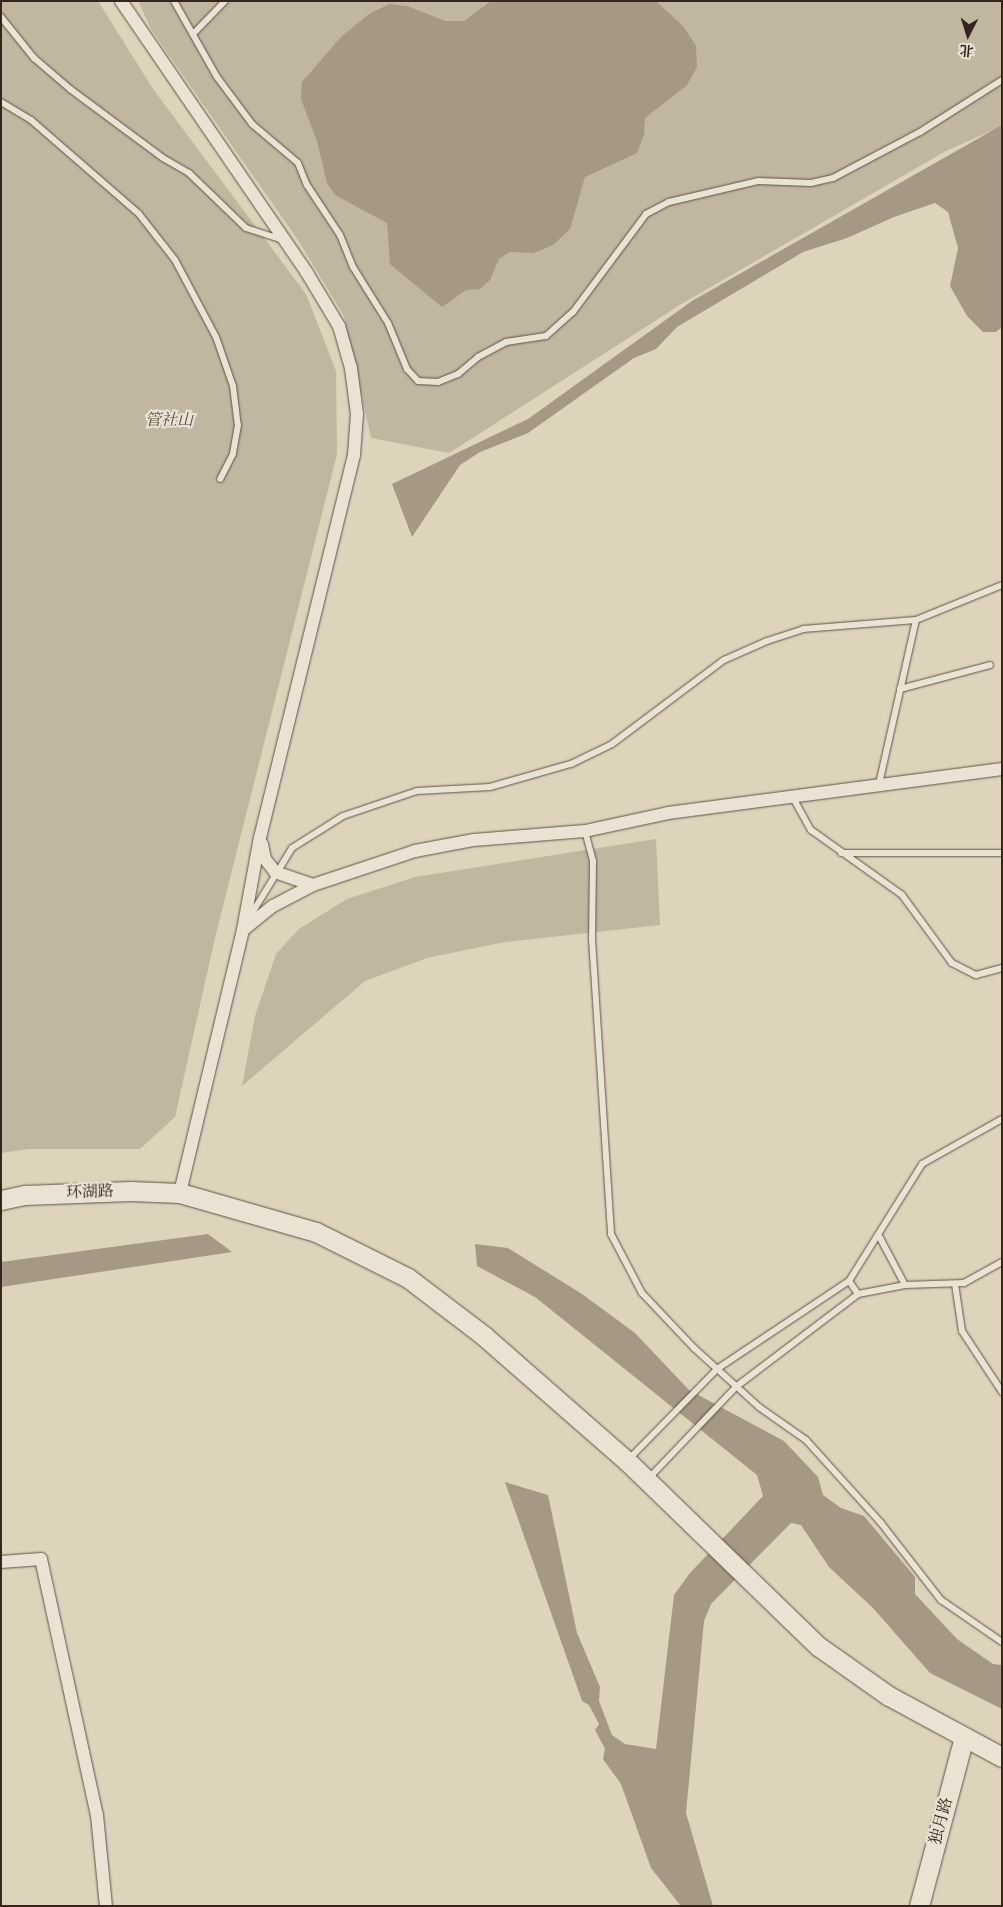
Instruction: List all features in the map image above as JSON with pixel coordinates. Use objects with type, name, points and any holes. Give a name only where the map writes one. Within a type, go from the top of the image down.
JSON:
[{"type":"street","points":[[121,1],[285,241],[339,326],[351,368],[357,414],[354,455],[260,837],[243,930],[180,1193]]},
{"type":"street","points":[[243,930],[273,906],[313,885],[415,851],[474,840],[585,831],[668,814],[879,784],[1002,769]]},
{"type":"street","points":[[260,837],[265,858],[275,872],[313,885]]},
{"type":"street","name":"环湖路","points":[[1,1200],[54,1194],[180,1193],[316,1232],[408,1278],[484,1336],[627,1461],[704,1534],[754,1587],[818,1646],[889,1696],[1002,1757]]},
{"type":"street","points":[[1,1562],[41,1559],[97,1815],[106,1906]]},
{"type":"street","name":"独月路","points":[[919,1906],[964,1737]]},
{"type":"lane","points":[[174,1],[217,77],[252,124],[298,163],[307,186],[340,235],[352,267],[392,329],[407,369],[418,381],[438,382],[458,374],[478,357],[506,342],[546,336],[573,312],[646,214],[669,202],[758,181],[811,183],[833,178],[920,132],[1002,80]]},
{"type":"lane","points":[[193,34],[225,1]]},
{"type":"lane","points":[[1,17],[29,52],[70,90],[163,158],[189,172],[246,228],[285,241]]},
{"type":"lane","points":[[1,102],[31,120],[139,214],[175,260],[216,337],[232,386],[238,426],[233,454],[220,479]]},
{"type":"lane","points":[[243,930],[275,872],[292,848],[316,830],[378,802],[417,791],[490,787],[571,764],[612,744],[724,660],[768,641],[803,629],[916,620],[1002,585]]},
{"type":"lane","points":[[879,784],[916,620]]},
{"type":"lane","points":[[900,689],[990,665]]},
{"type":"lane","points":[[792,796],[811,830],[839,853],[902,895],[952,963],[976,975],[1002,968]]},
{"type":"lane","points":[[585,831],[593,861],[592,939],[611,1234],[642,1292],[717,1369],[806,1440],[881,1523],[941,1600],[1002,1642]]},
{"type":"lane","points":[[839,853],[1002,853]]},
{"type":"lane","points":[[627,1461],[717,1369],[849,1281],[879,1236],[922,1164],[1002,1118]]},
{"type":"lane","points":[[879,1236],[905,1285]]},
{"type":"lane","points":[[647,1480],[737,1386],[858,1294],[905,1285],[964,1284],[1002,1262]]},
{"type":"lane","points":[[849,1281],[858,1294]]},
{"type":"lane","points":[[955,1284],[962,1331],[1002,1392]]},
{"type":"green space","name":"管社山","points":[[1,1],[98,1],[153,89],[306,294],[336,371],[337,454],[215,938],[175,1117],[140,1149],[28,1149],[1,1153]]},
{"type":"green space","points":[[138,1],[1002,1],[1002,126],[946,151],[683,303],[449,453],[371,438],[344,316],[298,240],[152,31]]},
{"type":"green space","points":[[656,839],[660,925],[505,942],[427,958],[365,981],[242,1086],[255,1016],[276,954],[299,929],[347,899],[415,877]]},
{"type":"shaded area","points":[[491,1],[656,1],[684,27],[696,46],[697,67],[687,85],[645,118],[644,135],[637,153],[585,177],[570,229],[553,245],[534,253],[510,252],[499,259],[490,280],[480,289],[466,290],[442,307],[390,264],[387,223],[335,195],[327,183],[317,141],[301,99],[302,82],[341,37],[369,14],[389,4],[407,6],[445,21],[464,21]]},
{"type":"shaded area","points":[[1002,125],[1002,327],[996,332],[983,332],[967,316],[950,286],[958,248],[948,212],[935,203],[894,217],[847,238],[803,252],[677,327],[656,349],[634,358],[528,433],[480,452],[460,465],[412,537],[392,484],[528,419],[692,301]]},
{"type":"shaded area","points":[[208,1234],[232,1252],[1,1287],[1,1262]]},
{"type":"shaded area","points":[[475,1244],[508,1248],[582,1294],[635,1333],[689,1390],[784,1441],[818,1477],[823,1495],[841,1508],[864,1516],[915,1577],[915,1594],[957,1639],[993,1664],[1002,1665],[1002,1709],[930,1673],[873,1608],[829,1567],[801,1525],[791,1523],[711,1604],[704,1621],[686,1813],[713,1906],[681,1906],[651,1868],[621,1784],[603,1759],[605,1749],[595,1730],[599,1724],[589,1705],[582,1701],[505,1482],[548,1495],[577,1633],[600,1687],[599,1701],[612,1735],[625,1744],[656,1749],[674,1595],[690,1573],[763,1496],[757,1475],[535,1297],[477,1266]]}]
